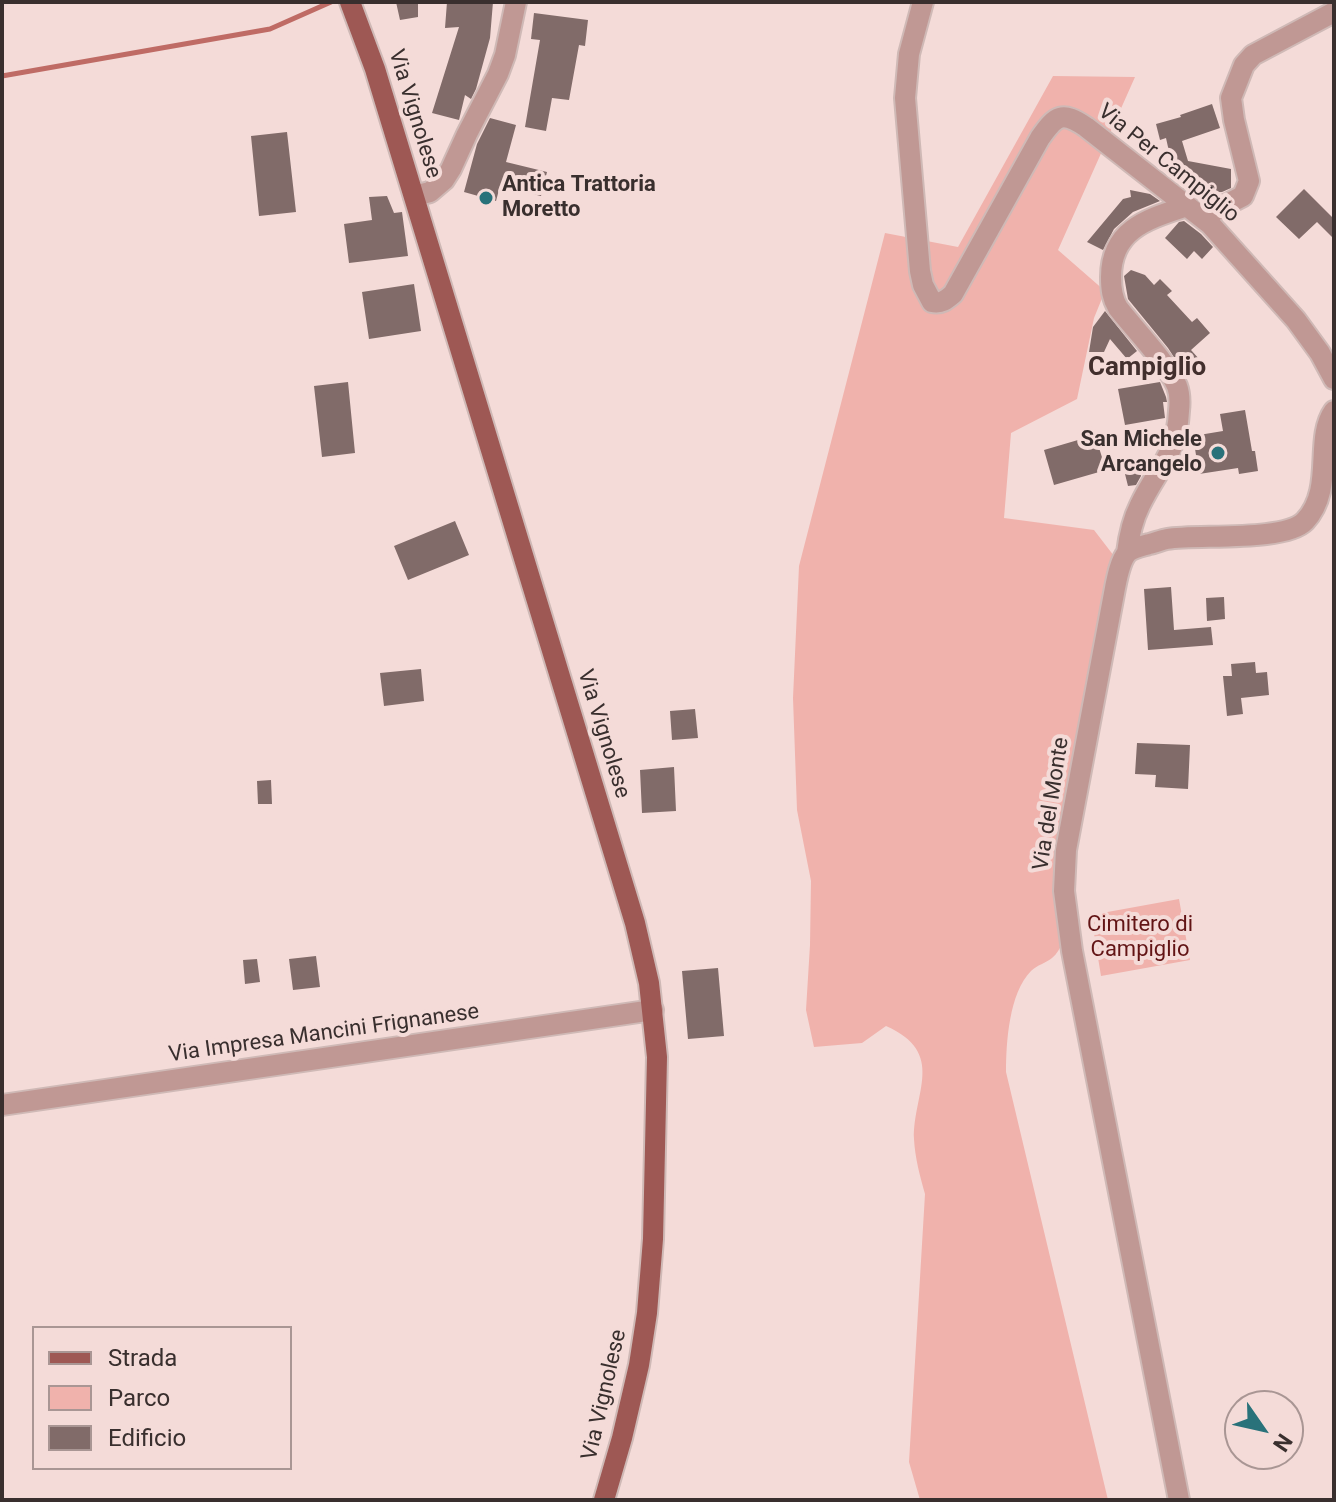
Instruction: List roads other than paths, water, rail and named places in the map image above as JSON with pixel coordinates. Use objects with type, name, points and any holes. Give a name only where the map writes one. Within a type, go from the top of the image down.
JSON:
[{"type":"main road","name":"Via Vignolese","points":[[350,2],[375,69],[414,196],[635,923],[649,983],[657,1057],[657,1102],[653,1239],[647,1313],[633,1390],[604,1500]]},
{"type":"street","points":[[414,196],[430,192],[451,169],[498,74],[516,2]]},
{"type":"street","name":"Via Per Campiglio","points":[[923,2],[909,54],[905,98],[920,271],[932,302],[946,300],[953,294],[1040,138],[1056,118],[1064,116],[1072,118],[1205,219],[1296,320],[1334,379]]},
{"type":"street","points":[[1205,219],[1243,196],[1249,181],[1231,98],[1244,65],[1253,55],[1334,12]]},
{"type":"street","name":"Via del Monte","points":[[1179,1500],[1072,951],[1064,891],[1066,850],[1115,588],[1136,513],[1171,452],[1180,401],[1179,390],[1166,368],[1113,299],[1111,265],[1120,243],[1136,226],[1187,206]]},
{"type":"street","points":[[1127,553],[1168,539],[1254,535],[1289,530],[1304,522],[1317,502],[1323,476],[1327,428],[1334,411]]},
{"type":"street","name":"Via Impresa Mancini Frignanese","points":[[2,1105],[653,1010]]},
{"type":"waterway","points":[[2,76],[270,29],[331,2]]},
{"type":"place","name":"Antica Trattoria Moretto","points":[[486,198]]},
{"type":"place","name":"San Michele Arcangelo","points":[[1218,453]]},
{"type":"district","name":"Campiglio","points":[[1147,368]]},
{"type":"park label","name":"Cimitero di Campiglio","points":[[1140,938]]}]
